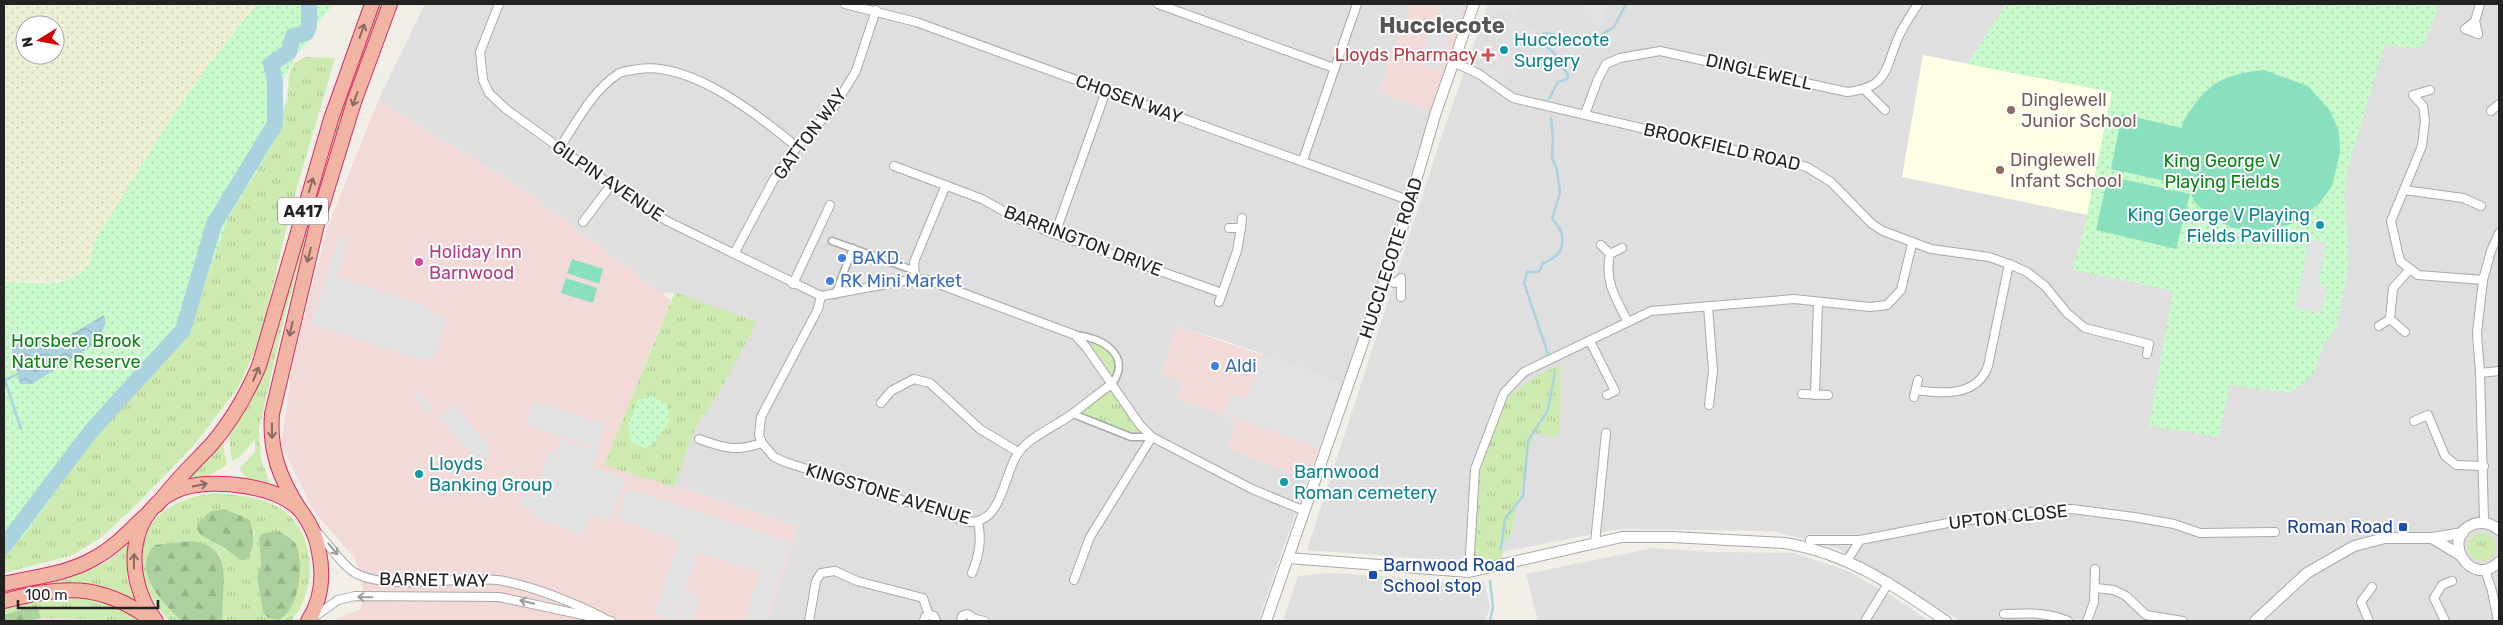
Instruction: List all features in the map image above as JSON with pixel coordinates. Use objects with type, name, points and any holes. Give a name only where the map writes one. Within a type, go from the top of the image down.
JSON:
[{"type":"highway","name":"A417","points":[[4,584],[61,571],[94,559],[115,544],[155,507],[172,484],[222,431],[252,383],[270,336],[303,211],[331,118],[372,4]]},
{"type":"highway","name":"A417","points":[[300,510],[286,490],[276,466],[271,436],[272,414],[319,216],[354,102],[390,4]]},
{"type":"highway","points":[[156,621],[141,599],[133,566],[136,543],[155,507],[183,488],[210,483],[237,485],[275,494],[300,510],[310,526],[318,547],[322,577],[316,607],[308,621]]},
{"type":"highway","points":[[4,601],[57,590],[82,590],[116,598],[152,621]]},
{"type":"street","name":"GILPIN AVENUE","points":[[499,4],[480,52],[482,80],[495,100],[559,149],[611,185],[667,220],[792,284],[821,296]]},
{"type":"street","name":"CHOSEN WAY","points":[[846,4],[876,10],[916,22],[1303,160],[1411,201]]},
{"type":"street","points":[[1158,4],[1334,68]]},
{"type":"street","points":[[1303,160],[1357,4]]},
{"type":"street","name":"HUCCLECOTE ROAD","points":[[1266,621],[1411,201],[1452,62],[1474,4]]},
{"type":"street","name":"DINGLEWELL","points":[[1585,114],[1598,79],[1606,64],[1620,58],[1660,51],[1847,92],[1874,85],[1883,78],[1899,36],[1918,4]]},
{"type":"street","points":[[2478,34],[2475,21],[2480,4]]},
{"type":"street","name":"GATTON WAY","points":[[734,254],[774,179],[797,147],[834,107],[856,71],[876,10]]},
{"type":"street","name":"BROOKFIELD ROAD","points":[[1452,62],[1479,74],[1513,98],[1807,167],[1831,182],[1872,224],[1883,231],[1912,244],[1945,253],[1989,257],[2010,264],[2027,272],[2045,286],[2067,313],[2085,328],[2149,344],[2147,354]]},
{"type":"street","points":[[559,149],[590,102],[619,73],[641,68],[662,68],[695,80],[764,120],[797,147]]},
{"type":"street","points":[[1864,88],[1885,110]]},
{"type":"street","points":[[1055,234],[1106,90]]},
{"type":"street","points":[[2430,90],[2413,94],[2423,106],[2425,121],[2422,146],[2391,221],[2400,261],[2418,275],[2483,280]]},
{"type":"street","points":[[2491,111],[2499,104]]},
{"type":"street","name":"BARRINGTON DRIVE","points":[[894,166],[982,199],[1016,218],[1055,234],[1222,293]]},
{"type":"street","points":[[915,279],[914,262],[946,184]]},
{"type":"street","points":[[583,222],[611,185]]},
{"type":"street","points":[[2463,198],[2467,188]]},
{"type":"street","points":[[2404,190],[2463,198],[2481,206]]},
{"type":"street","points":[[792,284],[830,204]]},
{"type":"street","points":[[1219,302],[1237,251],[1242,218]]},
{"type":"street","points":[[1229,228],[1241,228]]},
{"type":"street","points":[[2482,523],[2484,519],[2484,466],[2477,333],[2479,299],[2483,280],[2491,251],[2499,233]]},
{"type":"street","points":[[832,240],[913,270]]},
{"type":"street","points":[[1469,572],[1475,469],[1504,393],[1524,372],[1651,312],[1775,300],[1870,307],[1887,305],[1901,290],[1912,244]]},
{"type":"street","points":[[1601,245],[1610,254]]},
{"type":"street","points":[[835,295],[853,248]]},
{"type":"street","points":[[1610,254],[1622,248]]},
{"type":"street","points":[[1610,254],[1607,276],[1610,288],[1628,322]]},
{"type":"street","points":[[1918,380],[1915,393],[1960,390],[1973,387],[1980,381],[1988,366],[2010,264]]},
{"type":"street","points":[[2390,319],[2393,288],[2410,269]]},
{"type":"street","points":[[1384,281],[1395,284],[1401,278],[1401,297]]},
{"type":"street","points":[[699,439],[731,450],[743,449],[762,443],[759,435],[761,417],[818,309],[821,296],[835,295],[915,279],[928,280],[1075,335],[1086,336],[1102,342],[1113,350],[1119,363],[1119,374],[1112,384]]},
{"type":"street","points":[[1814,395],[1818,302]]},
{"type":"street","points":[[1708,306],[1713,371],[1709,405]]},
{"type":"street","points":[[2379,326],[2390,319]]},
{"type":"street","points":[[2390,319],[2405,332]]},
{"type":"street","points":[[1075,335],[1086,347],[1140,425],[1152,437],[1252,489],[1305,511]]},
{"type":"street","points":[[1590,340],[1615,391]]},
{"type":"street","points":[[2480,373],[2499,371]]},
{"type":"street","points":[[881,403],[891,391],[914,379],[930,383],[980,429],[1018,452]]},
{"type":"street","name":"KINGSTONE AVENUE","points":[[762,443],[774,457],[785,462],[969,522],[978,522],[992,512],[1000,500],[1011,465],[1018,452],[1024,446],[1073,414],[1090,398],[1112,384]]},
{"type":"street","points":[[1606,395],[1624,387]]},
{"type":"street","points":[[1802,394],[1828,395]]},
{"type":"street","points":[[1073,414],[1131,437],[1152,437]]},
{"type":"street","points":[[2414,421],[2428,415],[2445,456],[2456,465],[2484,466]]},
{"type":"street","points":[[1595,543],[1606,433]]},
{"type":"street","points":[[1074,580],[1090,537],[1152,437]]},
{"type":"street","name":"UPTON CLOSE","points":[[1810,540],[1860,540],[1948,523],[2063,510],[2118,514],[2174,524],[2200,533],[2275,532]]},
{"type":"street","points":[[972,573],[980,551],[981,536],[978,522]]},
{"type":"street","points":[[2460,555],[2459,543],[2463,533],[2471,525],[2482,523],[2499,530]]},
{"type":"street","name":"BARNET WAY","points":[[310,526],[354,573],[366,578],[385,581],[503,581],[576,604],[607,620]]},
{"type":"street","points":[[2256,621],[2269,606],[2318,565],[2366,542],[2411,536],[2432,538],[2463,533]]},
{"type":"street","points":[[1288,558],[1469,572],[1622,537],[1730,539],[1802,546],[1847,561],[1889,582],[1946,621]]},
{"type":"street","points":[[2432,538],[2460,555],[2467,565],[2484,570],[2499,562]]},
{"type":"street","points":[[1847,561],[1855,545],[1860,540]]},
{"type":"street","points":[[2087,621],[2094,602],[2096,588],[2095,569]]},
{"type":"street","points":[[2484,570],[2492,591],[2498,621]]},
{"type":"street","points":[[809,621],[816,581],[821,573],[835,571],[857,581],[924,598],[931,619],[946,621]]},
{"type":"street","points":[[2445,621],[2434,598],[2442,586],[2452,581]]},
{"type":"street","points":[[1864,621],[1889,582]]},
{"type":"street","points":[[2249,621],[2274,597],[2296,583]]},
{"type":"street","points":[[2263,621],[2296,583]]},
{"type":"street","points":[[2369,621],[2361,602],[2372,587]]},
{"type":"street","points":[[2096,588],[2114,590],[2126,596],[2146,615],[2183,621]]},
{"type":"street","name":"BARNET WAY","points":[[308,621],[338,600],[355,596],[499,597],[573,618],[607,620]]},
{"type":"street","points":[[573,618],[576,604]]},
{"type":"street","points":[[2004,614],[2035,612],[2052,615],[2068,621]]},
{"type":"street","points":[[961,621],[965,614],[970,615],[972,620],[984,621]]},
{"type":"shaded area","points":[[4,4],[257,4],[233,32],[150,151],[97,237],[94,255],[83,271],[74,278],[53,282],[4,282]]},
{"type":"shaded area","points":[[425,4],[1411,4],[1379,92],[1431,110],[1399,217],[1344,383],[1223,340],[1177,326],[1183,382],[1178,398],[1238,421],[1228,448],[1307,480],[1258,621],[768,621],[797,526],[674,487],[696,426],[714,401],[756,322],[675,292],[661,293],[522,188],[378,101]]},
{"type":"shaded area","points":[[1411,4],[1468,4],[1431,110],[1378,92]]},
{"type":"shaded area","points":[[1441,4],[1465,4],[1455,29],[1449,27],[1445,40],[1450,42],[1440,71],[1419,63]]},
{"type":"shaded area","points":[[1488,4],[2499,4],[2499,621],[1961,621],[1838,549],[1774,531],[1620,529],[1455,561],[1307,550],[1442,135]]},
{"type":"shaded area","points":[[1492,4],[1517,4],[1513,15],[1491,8]]},
{"type":"shaded area","points":[[1584,4],[1608,4],[1600,26],[1590,24],[1594,13],[1586,8]]},
{"type":"shaded area","points":[[1505,21],[1536,28],[1535,33],[1504,26]]},
{"type":"shaded area","points":[[1923,55],[2112,92],[2087,215],[1902,177]]},
{"type":"shaded area","points":[[1482,62],[1494,69],[1506,72],[1503,80],[1480,67]]},
{"type":"shaded area","points":[[378,101],[522,188],[671,300],[605,463],[797,526],[768,621],[333,621],[361,609],[363,589],[356,560],[313,510],[281,445],[293,362],[327,229]]},
{"type":"shaded area","points":[[339,236],[348,239],[337,277],[425,305],[433,313],[443,316],[446,322],[433,363],[311,324]]},
{"type":"shaded area","points":[[2309,239],[2327,243],[2318,284],[2327,288],[2321,314],[2295,308]]},
{"type":"shaded area","points":[[875,275],[876,283],[847,290],[846,282]]},
{"type":"shaded area","points":[[1177,326],[1344,383],[1307,480],[1228,448],[1238,421],[1177,398],[1183,382],[1161,373]]},
{"type":"shaded area","points":[[1263,354],[1344,383],[1319,448],[1223,413],[1231,393],[1247,399]]},
{"type":"shaded area","points":[[419,391],[433,407],[427,413],[413,396]]},
{"type":"shaded area","points":[[534,401],[605,424],[592,467],[625,478],[611,522],[590,515],[583,535],[532,517],[533,510],[521,506],[522,493],[535,497],[549,452],[555,454],[560,439],[589,449],[590,446],[526,424]]},
{"type":"shaded area","points":[[454,404],[493,450],[478,463],[439,417]]},
{"type":"shaded area","points":[[628,489],[790,541],[765,621],[745,621],[760,572],[699,553],[703,537],[675,621],[654,615],[679,540],[618,519]]},
{"type":"shaded area","points":[[1653,548],[1712,552],[1794,553],[1848,571],[1895,598],[1929,621],[1538,621],[1526,574]]},
{"type":"shaded area","points":[[1330,573],[1393,577],[1438,583],[1484,581],[1490,607],[1485,621],[1283,621],[1298,576]]},
{"type":"shaded area","points":[[686,592],[700,596],[693,621],[678,621]]},
{"type":"shaded area","points":[[41,618],[83,620],[93,621],[28,621]]},
{"type":"green space","name":"Horsbere Brook Nature Reserve","points":[[257,4],[334,4],[315,26],[310,39],[297,54],[284,79],[274,143],[229,217],[189,330],[180,345],[97,434],[24,536],[11,548],[4,551],[4,282],[59,282],[81,273],[89,263],[98,235],[164,130],[199,78]]},
{"type":"green space","points":[[378,4],[384,4],[329,153],[305,234],[308,235],[285,314],[259,429],[261,459],[272,489],[251,482],[239,469],[255,452],[255,440],[239,457],[232,461],[229,438],[231,428],[256,388],[267,363],[327,152]]},
{"type":"green space","name":"King George V Playing Fields","points":[[2006,4],[2439,4],[2424,44],[2415,49],[2385,44],[2348,168],[2344,196],[2349,260],[2337,326],[2324,343],[2314,373],[2292,393],[2230,385],[2218,437],[2149,426],[2173,291],[2073,270],[2087,216],[2112,92],[1967,64]]},
{"type":"green space","points":[[307,57],[335,58],[291,208],[266,315],[253,355],[238,388],[194,445],[131,510],[100,538],[73,555],[4,573],[4,546],[287,102],[289,76],[294,63]]},
{"type":"green space","points":[[2264,70],[2308,86],[2330,111],[2339,131],[2340,152],[2332,186],[2319,204],[2292,224],[2266,230],[2232,228],[2210,215],[2195,203],[2188,186],[2111,169],[2122,114],[2182,128],[2184,120],[2199,98],[2215,84],[2232,76]]},
{"type":"green space","points":[[2108,176],[2190,194],[2176,249],[2096,230]]},
{"type":"green space","points":[[572,259],[603,269],[599,284],[567,273]]},
{"type":"green space","points":[[566,278],[597,288],[593,303],[561,293]]},
{"type":"green space","points":[[675,292],[757,322],[714,401],[696,426],[674,487],[604,465]]},
{"type":"green space","points":[[1075,335],[1086,336],[1113,350],[1119,374],[1117,388],[1152,437],[1131,437],[1069,414],[1114,384]]},
{"type":"green space","points":[[1561,366],[1560,422],[1557,437],[1534,433],[1510,536],[1504,541],[1501,563],[1480,567],[1472,548],[1479,473],[1508,396],[1543,372]]},
{"type":"green space","points":[[651,395],[667,404],[670,421],[654,444],[644,448],[630,440],[628,426],[637,401]]},
{"type":"green space","points":[[222,441],[227,465],[202,480],[186,482]]},
{"type":"green space","points":[[216,493],[262,500],[276,506],[290,516],[300,528],[306,543],[309,577],[306,593],[300,608],[291,621],[222,621],[223,564],[220,555],[210,547],[146,562],[149,579],[153,587],[163,602],[182,621],[170,621],[153,600],[143,579],[140,559],[144,539],[153,522],[168,508],[189,498]],"holes":[[[225,509],[250,521],[254,534],[252,554],[225,548],[214,541]],[[262,534],[284,534],[294,543],[298,552],[299,573],[294,596],[285,615],[279,620],[268,618],[263,613],[257,577],[261,565],[259,539]]]},
{"type":"green space","points":[[225,509],[250,520],[253,547],[246,560],[240,560],[225,548],[201,535],[197,529],[197,524],[211,511]]},
{"type":"green space","points":[[275,531],[288,536],[293,541],[297,547],[300,565],[300,576],[295,597],[286,615],[279,620],[268,618],[263,613],[257,577],[261,565],[259,538],[262,534]]},
{"type":"green space","points":[[2482,533],[2492,537],[2496,547],[2492,557],[2482,561],[2472,557],[2468,547],[2472,537]]},
{"type":"green space","points":[[191,541],[211,548],[221,560],[224,576],[222,621],[182,621],[159,596],[148,576],[146,565],[148,555],[155,545]]},
{"type":"green space","points":[[127,544],[127,578],[135,602],[104,589],[90,586],[48,586],[16,592],[16,587],[61,579],[90,570],[116,555]]},
{"type":"green space","points":[[92,597],[130,612],[141,621],[41,618],[37,605],[4,615],[4,607],[42,598]]},
{"type":"green space","points":[[37,605],[41,618],[28,621],[4,621],[4,615]]},
{"type":"water","points":[[104,315],[106,323],[95,344],[32,384],[20,384],[12,350],[20,341],[63,339]]},
{"type":"waterway","points":[[4,546],[91,431],[183,330],[214,224],[275,124],[275,81],[271,64],[289,52],[293,36],[306,33],[309,26],[309,4]]},
{"type":"waterway","points":[[1549,99],[1558,82],[1567,79],[1568,75],[1555,54],[1540,41],[1544,33],[1593,40],[1614,27],[1626,4]]},
{"type":"waterway","points":[[1548,354],[1524,283],[1527,272],[1539,272],[1543,263],[1556,255],[1562,244],[1561,232],[1552,219],[1560,193],[1557,170],[1552,158],[1551,118]]},
{"type":"waterway","points":[[1501,549],[1505,519],[1523,496],[1528,441],[1548,410],[1555,372]]},
{"type":"waterway","points":[[5,380],[18,374]]},
{"type":"waterway","points":[[5,380],[21,429]]},
{"type":"waterway","points":[[1490,581],[1493,607],[1490,621]]},
{"type":"place","name":"Hucclecote Surgery","points":[[1504,50]]},
{"type":"place","name":"Lloyds Pharmacy","points":[[1488,55]]},
{"type":"place","name":"Dinglewell Junior School","points":[[2011,110]]},
{"type":"place","name":"Dinglewell Infant School","points":[[2000,170]]},
{"type":"place","name":"King George V Playing Fields Pavillion","points":[[2320,225]]},
{"type":"place","name":"BAKD.","points":[[842,258]]},
{"type":"place","name":"Holiday Inn Barnwood","points":[[419,262]]},
{"type":"place","name":"RK Mini Market","points":[[830,281]]},
{"type":"place","name":"Aldi","points":[[1215,366]]},
{"type":"place","name":"Lloyds Banking Group","points":[[419,474]]},
{"type":"place","name":"Barnwood Roman cemetery","points":[[1284,482]]},
{"type":"place","name":"Roman Road","points":[[2403,527]]},
{"type":"place","name":"Barnwood Road School stop","points":[[1373,575]]},
{"type":"district","name":"Hucclecote","points":[[1442,25]]}]
